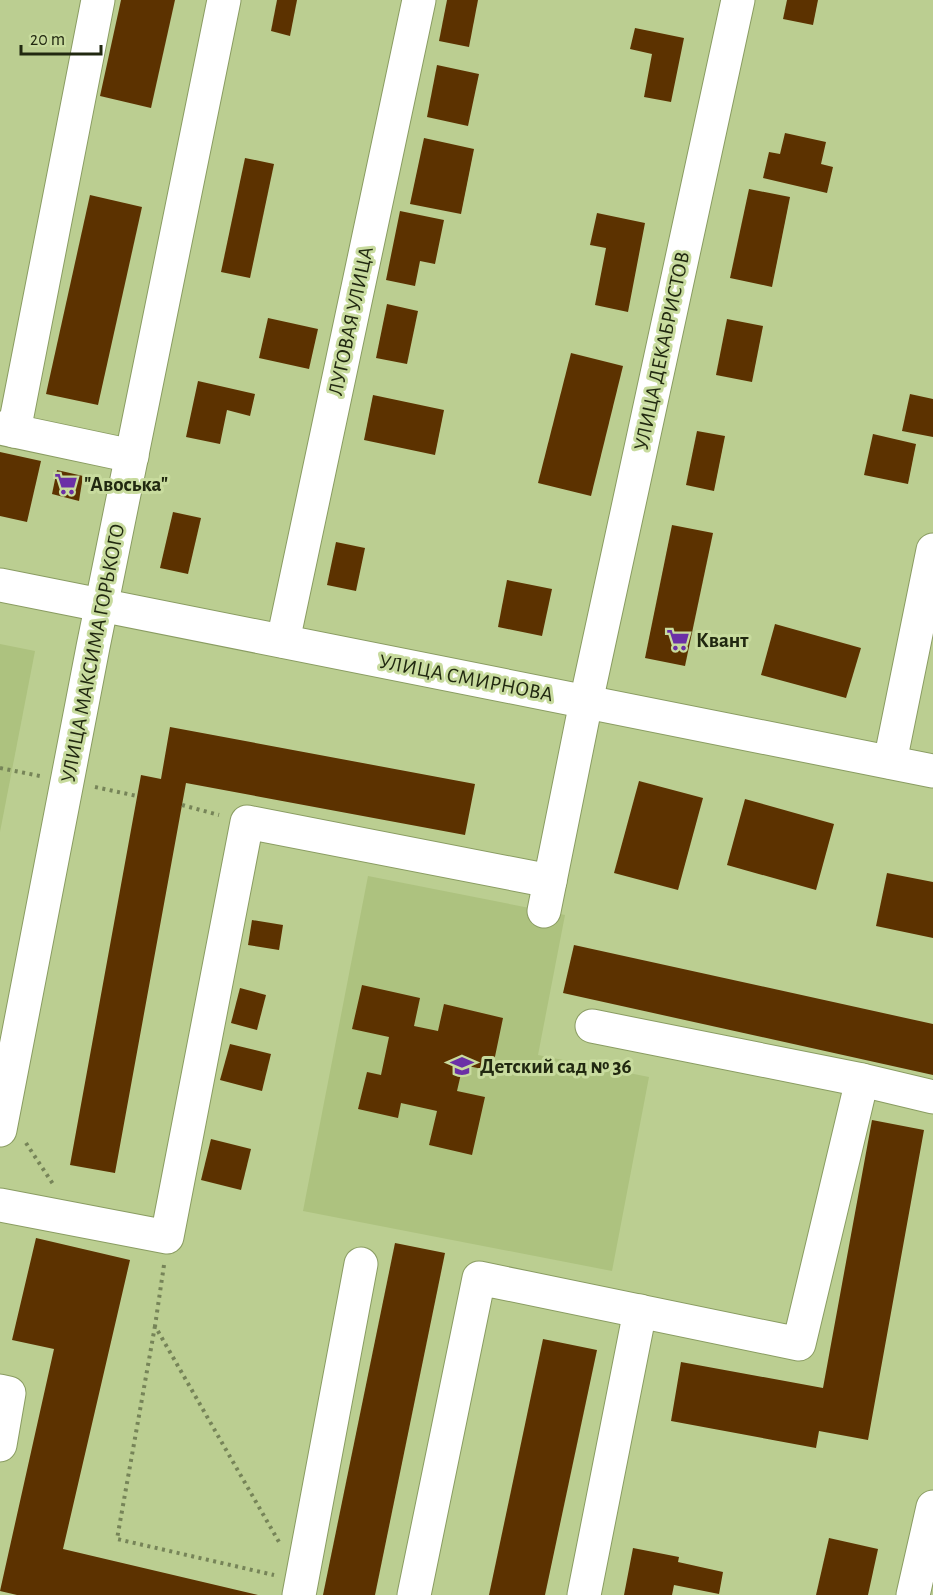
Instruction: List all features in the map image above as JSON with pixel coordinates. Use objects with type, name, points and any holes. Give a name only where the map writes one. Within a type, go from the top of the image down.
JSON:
[{"type":"street","points":[[98,0],[7,430],[132,456]]},
{"type":"street","name":"УЛИЦА МАКСИМА ГОРЬКОГО","points":[[2,1120],[102,604],[224,0]]},
{"type":"street","name":"ЛУГОВАЯ УЛИЦА","points":[[283,641],[419,0]]},
{"type":"street","name":"УЛИЦА ДЕКАБРИСТОВ","points":[[246,822],[547,896],[586,702],[738,0]]},
{"type":"street","points":[[890,762],[933,550]]},
{"type":"street","name":"УЛИЦА СМИРНОВА","points":[[0,585],[933,771]]},
{"type":"street","points":[[0,1205],[167,1238],[246,822]]},
{"type":"street","points":[[592,1026],[862,1080],[933,1097]]},
{"type":"street","points":[[414,1595],[479,1278],[799,1344],[862,1080]]},
{"type":"street","points":[[300,1588],[361,1264]]},
{"type":"street","points":[[584,1595],[639,1311]]},
{"type":"street","points":[[0,1391],[9,1393],[0,1444]]},
{"type":"street","points":[[913,1595],[928,1559],[933,1507]]},
{"type":"path","points":[[182,805],[246,822]]},
{"type":"path","points":[[2,1120],[77,1220]]},
{"type":"path","points":[[167,1238],[155,1326],[117,1539],[300,1588]]},
{"type":"path","points":[[155,1326],[300,1588]]},
{"type":"shaded area","points":[[0,644],[35,651],[0,832]]},
{"type":"shaded area","name":"Детский сад № 36","points":[[368,876],[565,915],[538,1055],[649,1077],[612,1271],[303,1211]]},
{"type":"building","points":[[121,0],[175,0],[151,108],[100,96]]},
{"type":"building","points":[[277,0],[297,0],[290,36],[271,31]]},
{"type":"building","points":[[447,0],[478,0],[469,47],[439,41]]},
{"type":"building","points":[[787,0],[818,0],[813,25],[783,19]]},
{"type":"building","points":[[635,28],[684,38],[671,102],[644,97],[652,54],[630,49]]},
{"type":"building","points":[[437,65],[479,74],[468,126],[427,117]]},
{"type":"building","points":[[785,133],[826,142],[821,164],[833,167],[827,193],[763,178],[769,152],[780,154]]},
{"type":"building","points":[[424,138],[474,149],[461,214],[410,204]]},
{"type":"building","points":[[245,158],[274,164],[250,278],[221,272]]},
{"type":"building","points":[[749,189],[790,197],[772,287],[730,278]]},
{"type":"building","points":[[90,195],[142,207],[98,405],[46,394]]},
{"type":"building","points":[[400,211],[444,220],[435,264],[420,261],[415,286],[386,280]]},
{"type":"building","points":[[597,213],[645,223],[628,312],[595,305],[606,248],[590,245]]},
{"type":"building","points":[[387,304],[418,311],[407,364],[376,358]]},
{"type":"building","points":[[268,318],[318,329],[309,369],[259,358]]},
{"type":"building","points":[[727,319],[763,326],[752,382],[716,375]]},
{"type":"building","points":[[571,353],[623,366],[591,496],[538,483]]},
{"type":"building","points":[[198,381],[255,394],[250,416],[227,410],[220,444],[186,437]]},
{"type":"building","points":[[910,394],[933,399],[933,437],[902,431]]},
{"type":"building","points":[[373,395],[444,410],[435,455],[364,440]]},
{"type":"building","points":[[697,431],[725,436],[714,491],[686,485]]},
{"type":"building","points":[[873,434],[916,444],[908,484],[864,475]]},
{"type":"building","points":[[0,452],[41,461],[27,522],[0,516]]},
{"type":"building","points":[[57,470],[83,476],[79,501],[52,494]]},
{"type":"building","points":[[173,512],[201,518],[188,574],[160,568]]},
{"type":"building","points":[[672,525],[713,533],[685,666],[645,658]]},
{"type":"building","points":[[336,542],[365,548],[356,591],[327,585]]},
{"type":"building","points":[[507,580],[552,589],[542,636],[498,627]]},
{"type":"building","points":[[775,624],[861,648],[846,698],[761,675]]},
{"type":"building","points":[[170,727],[475,784],[465,835],[186,783],[115,1173],[70,1165],[141,775],[161,779]]},
{"type":"building","points":[[639,781],[703,798],[678,890],[614,873]]},
{"type":"building","points":[[745,799],[834,824],[816,890],[727,865]]},
{"type":"building","points":[[887,873],[933,882],[933,938],[876,926]]},
{"type":"building","points":[[252,920],[283,925],[279,950],[248,945]]},
{"type":"building","points":[[574,945],[933,1024],[933,1075],[563,993]]},
{"type":"building","points":[[362,985],[420,998],[414,1026],[438,1031],[444,1004],[503,1018],[492,1071],[463,1065],[457,1091],[485,1097],[472,1155],[429,1145],[437,1111],[401,1103],[398,1118],[358,1109],[367,1072],[381,1075],[389,1037],[352,1029]]},
{"type":"building","points":[[240,988],[266,995],[257,1030],[231,1023]]},
{"type":"building","points":[[230,1044],[271,1054],[262,1091],[220,1080]]},
{"type":"building","points":[[872,1120],[924,1130],[868,1440],[819,1431],[816,1448],[671,1421],[681,1362],[823,1388]]},
{"type":"building","points":[[211,1139],[251,1149],[241,1190],[201,1180]]},
{"type":"building","points":[[36,1238],[130,1260],[63,1549],[258,1595],[17,1595],[0,1591],[54,1349],[12,1340]]},
{"type":"building","points":[[395,1243],[445,1253],[375,1595],[323,1595]]},
{"type":"building","points":[[543,1339],[597,1350],[545,1595],[489,1595]]},
{"type":"building","points":[[829,1538],[878,1549],[868,1595],[816,1595]]},
{"type":"building","points":[[633,1548],[679,1557],[678,1562],[723,1572],[719,1594],[674,1585],[672,1595],[624,1595]]},
{"type":"place","name":"\"Авоська\"","points":[[66,484]]},
{"type":"place","name":"Квант","points":[[678,640]]},
{"type":"place","name":"Детский сад № 36","points":[[462,1066]]}]
